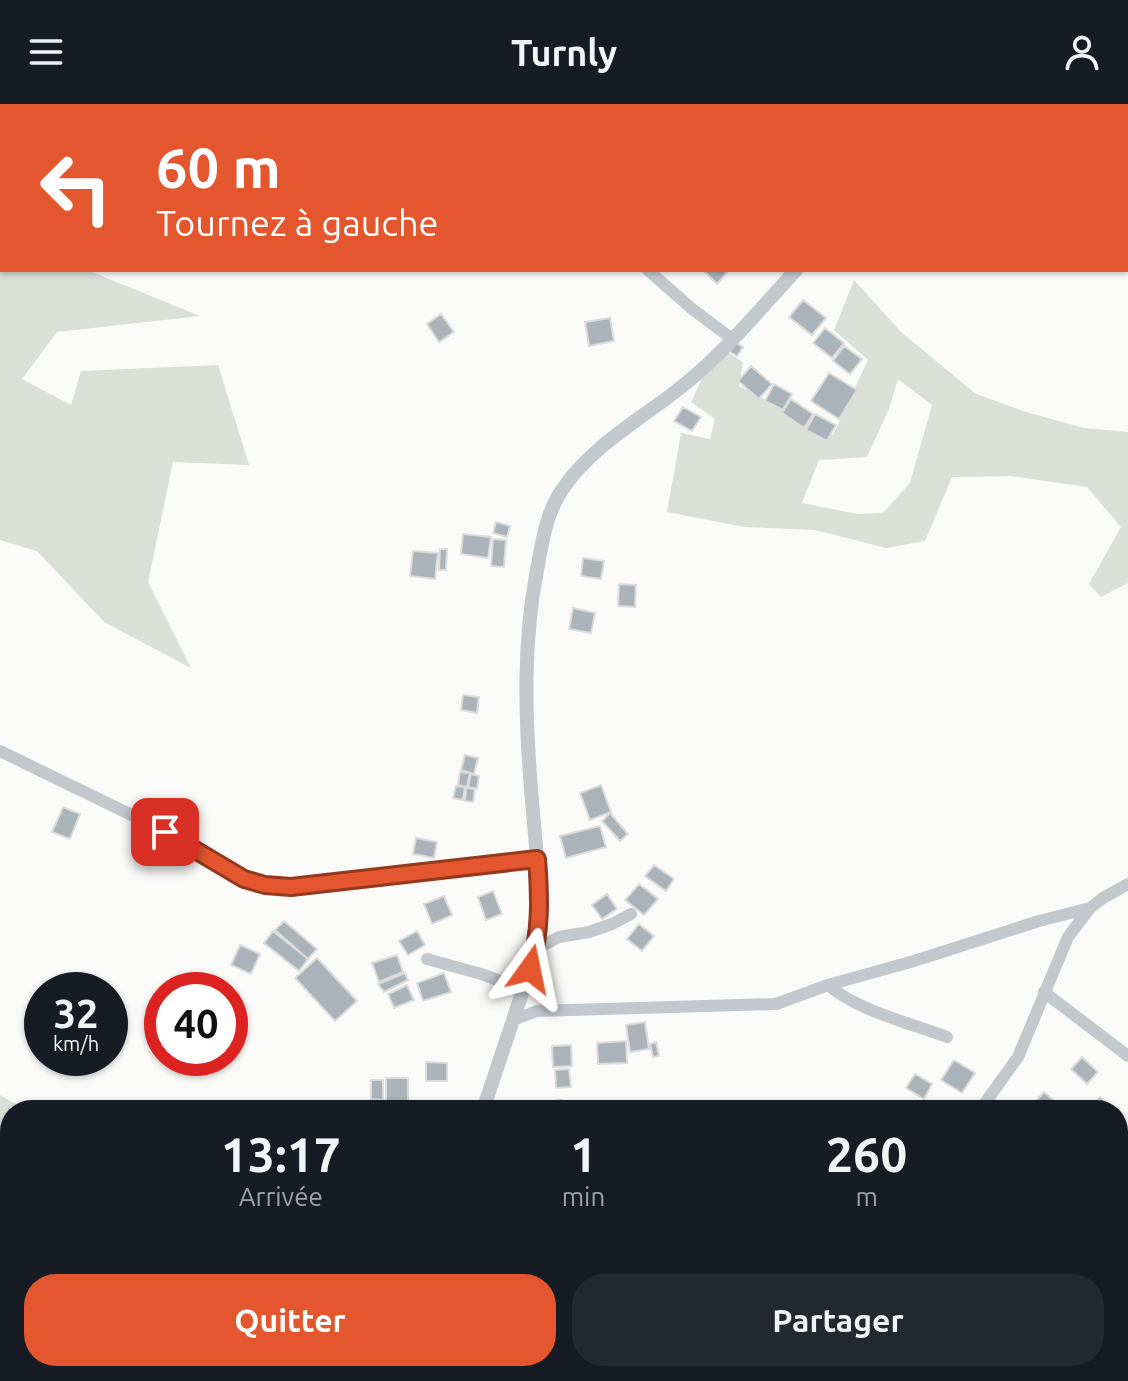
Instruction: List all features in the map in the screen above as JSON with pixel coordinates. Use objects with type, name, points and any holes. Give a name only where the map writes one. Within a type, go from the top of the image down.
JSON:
[{"type":"street","points":[[650,272],[732,339]]},
{"type":"street","points":[[486,1100],[536,949],[540,911],[527,748],[527,660],[531,601],[551,509],[571,477],[630,424],[712,361],[794,272]]},
{"type":"street","points":[[0,751],[148,823],[244,879],[265,885],[320,885],[537,859]]},
{"type":"street","points":[[987,1100],[1018,1057],[1068,937],[1090,908],[1128,884]]},
{"type":"street","points":[[513,1020],[537,1011],[776,1004],[828,985],[1090,908]]},
{"type":"street","points":[[536,949],[559,937],[589,932],[631,914]]},
{"type":"street","points":[[427,959],[523,989]]},
{"type":"street","points":[[828,985],[840,995],[875,1011],[947,1037]]},
{"type":"street","points":[[1044,992],[1128,1056]]},
{"type":"shaded area","points":[[0,272],[92,272],[200,316],[57,332],[22,379],[71,405],[81,371],[218,365],[249,465],[173,462],[148,582],[191,668],[104,622],[37,551],[0,540]]},
{"type":"shaded area","points":[[854,280],[901,332],[976,394],[1084,428],[1128,432],[1128,583],[1101,597],[1089,584],[1121,527],[1087,487],[1011,476],[952,477],[925,541],[886,548],[815,530],[745,527],[667,512],[681,433],[710,439],[715,419],[691,402],[717,346],[743,362],[739,386],[833,435],[868,360],[834,330]],"holes":[[[898,379],[932,405],[910,483],[883,513],[857,514],[802,503],[819,460],[867,457],[889,409]]]},
{"type":"building","points":[[705,272],[727,272],[717,284]]},
{"type":"building","points":[[803,300],[826,318],[812,335],[789,317]]},
{"type":"building","points":[[441,314],[454,332],[439,342],[427,324]]},
{"type":"building","points":[[610,318],[614,341],[589,346],[585,322]]},
{"type":"building","points":[[825,328],[844,343],[832,358],[813,343]]},
{"type":"building","points":[[730,339],[743,347],[737,356],[724,348]]},
{"type":"building","points":[[844,346],[862,359],[850,374],[833,361]]},
{"type":"building","points":[[751,366],[772,384],[759,399],[738,381]]},
{"type":"building","points":[[829,373],[857,390],[839,419],[811,401]]},
{"type":"building","points":[[774,384],[792,394],[783,410],[765,401]]},
{"type":"building","points":[[791,399],[813,414],[804,428],[782,413]]},
{"type":"building","points":[[683,407],[701,417],[692,431],[674,421]]},
{"type":"building","points":[[815,414],[836,425],[827,441],[806,430]]},
{"type":"building","points":[[496,522],[510,526],[507,537],[493,533]]},
{"type":"building","points":[[463,534],[491,537],[488,558],[461,554]]},
{"type":"building","points":[[493,539],[506,540],[504,567],[491,566]]},
{"type":"building","points":[[440,549],[447,549],[446,570],[439,570]]},
{"type":"building","points":[[413,551],[438,553],[435,579],[410,576]]},
{"type":"building","points":[[583,558],[604,561],[601,579],[581,576]]},
{"type":"building","points":[[619,584],[636,585],[635,607],[618,606]]},
{"type":"building","points":[[573,608],[595,613],[591,633],[569,629]]},
{"type":"building","points":[[463,695],[479,697],[477,713],[461,710]]},
{"type":"building","points":[[465,755],[478,758],[474,774],[461,770]]},
{"type":"building","points":[[460,772],[470,773],[467,787],[458,785]]},
{"type":"building","points":[[471,774],[479,776],[477,789],[468,787]]},
{"type":"building","points":[[601,785],[611,812],[590,820],[580,793]]},
{"type":"building","points":[[456,786],[465,787],[463,800],[453,798]]},
{"type":"building","points":[[466,788],[475,789],[473,802],[465,801]]},
{"type":"building","points":[[63,807],[80,814],[70,839],[52,832]]},
{"type":"building","points":[[610,813],[628,834],[620,841],[602,821]]},
{"type":"building","points":[[600,826],[606,847],[566,858],[560,836]]},
{"type":"building","points":[[416,838],[437,842],[434,858],[413,854]]},
{"type":"building","points":[[654,865],[674,879],[666,891],[645,876]]},
{"type":"building","points":[[639,884],[658,899],[644,915],[625,900]]},
{"type":"building","points":[[493,891],[502,914],[486,920],[478,897]]},
{"type":"building","points":[[607,894],[617,909],[602,919],[592,905]]},
{"type":"building","points":[[444,896],[452,915],[432,924],[424,904]]},
{"type":"building","points":[[284,921],[317,949],[308,959],[275,930]]},
{"type":"building","points":[[639,924],[654,936],[642,951],[627,939]]},
{"type":"building","points":[[273,931],[308,959],[299,971],[264,943]]},
{"type":"building","points":[[417,931],[425,945],[408,955],[399,941]]},
{"type":"building","points":[[240,945],[260,954],[251,974],[231,965]]},
{"type":"building","points":[[397,955],[403,972],[379,982],[372,963]]},
{"type":"building","points":[[317,958],[357,1001],[335,1021],[295,978]]},
{"type":"building","points":[[405,973],[408,980],[384,992],[378,984]]},
{"type":"building","points":[[444,973],[451,992],[423,1001],[417,983]]},
{"type":"building","points":[[407,985],[414,1000],[394,1008],[388,994]]},
{"type":"building","points":[[645,1022],[649,1049],[630,1052],[626,1025]]},
{"type":"building","points":[[626,1041],[627,1063],[598,1064],[597,1043]]},
{"type":"building","points":[[656,1042],[659,1056],[653,1057],[650,1044]]},
{"type":"building","points":[[571,1045],[572,1066],[553,1067],[552,1046]]},
{"type":"building","points":[[1082,1057],[1098,1072],[1087,1084],[1071,1069]]},
{"type":"building","points":[[954,1060],[975,1073],[962,1093],[941,1080]]},
{"type":"building","points":[[426,1062],[447,1063],[447,1081],[426,1081]]},
{"type":"building","points":[[569,1069],[571,1087],[556,1088],[555,1070]]},
{"type":"building","points":[[915,1074],[932,1084],[924,1099],[906,1088]]},
{"type":"building","points":[[386,1078],[408,1078],[408,1100],[386,1100]]},
{"type":"building","points":[[371,1080],[383,1080],[383,1100],[371,1099]]},
{"type":"building","points":[[1044,1092],[1053,1100],[1037,1100]]},
{"type":"route","points":[[165,832],[244,879],[291,887],[537,859],[540,911],[536,949],[530,969]]}]
